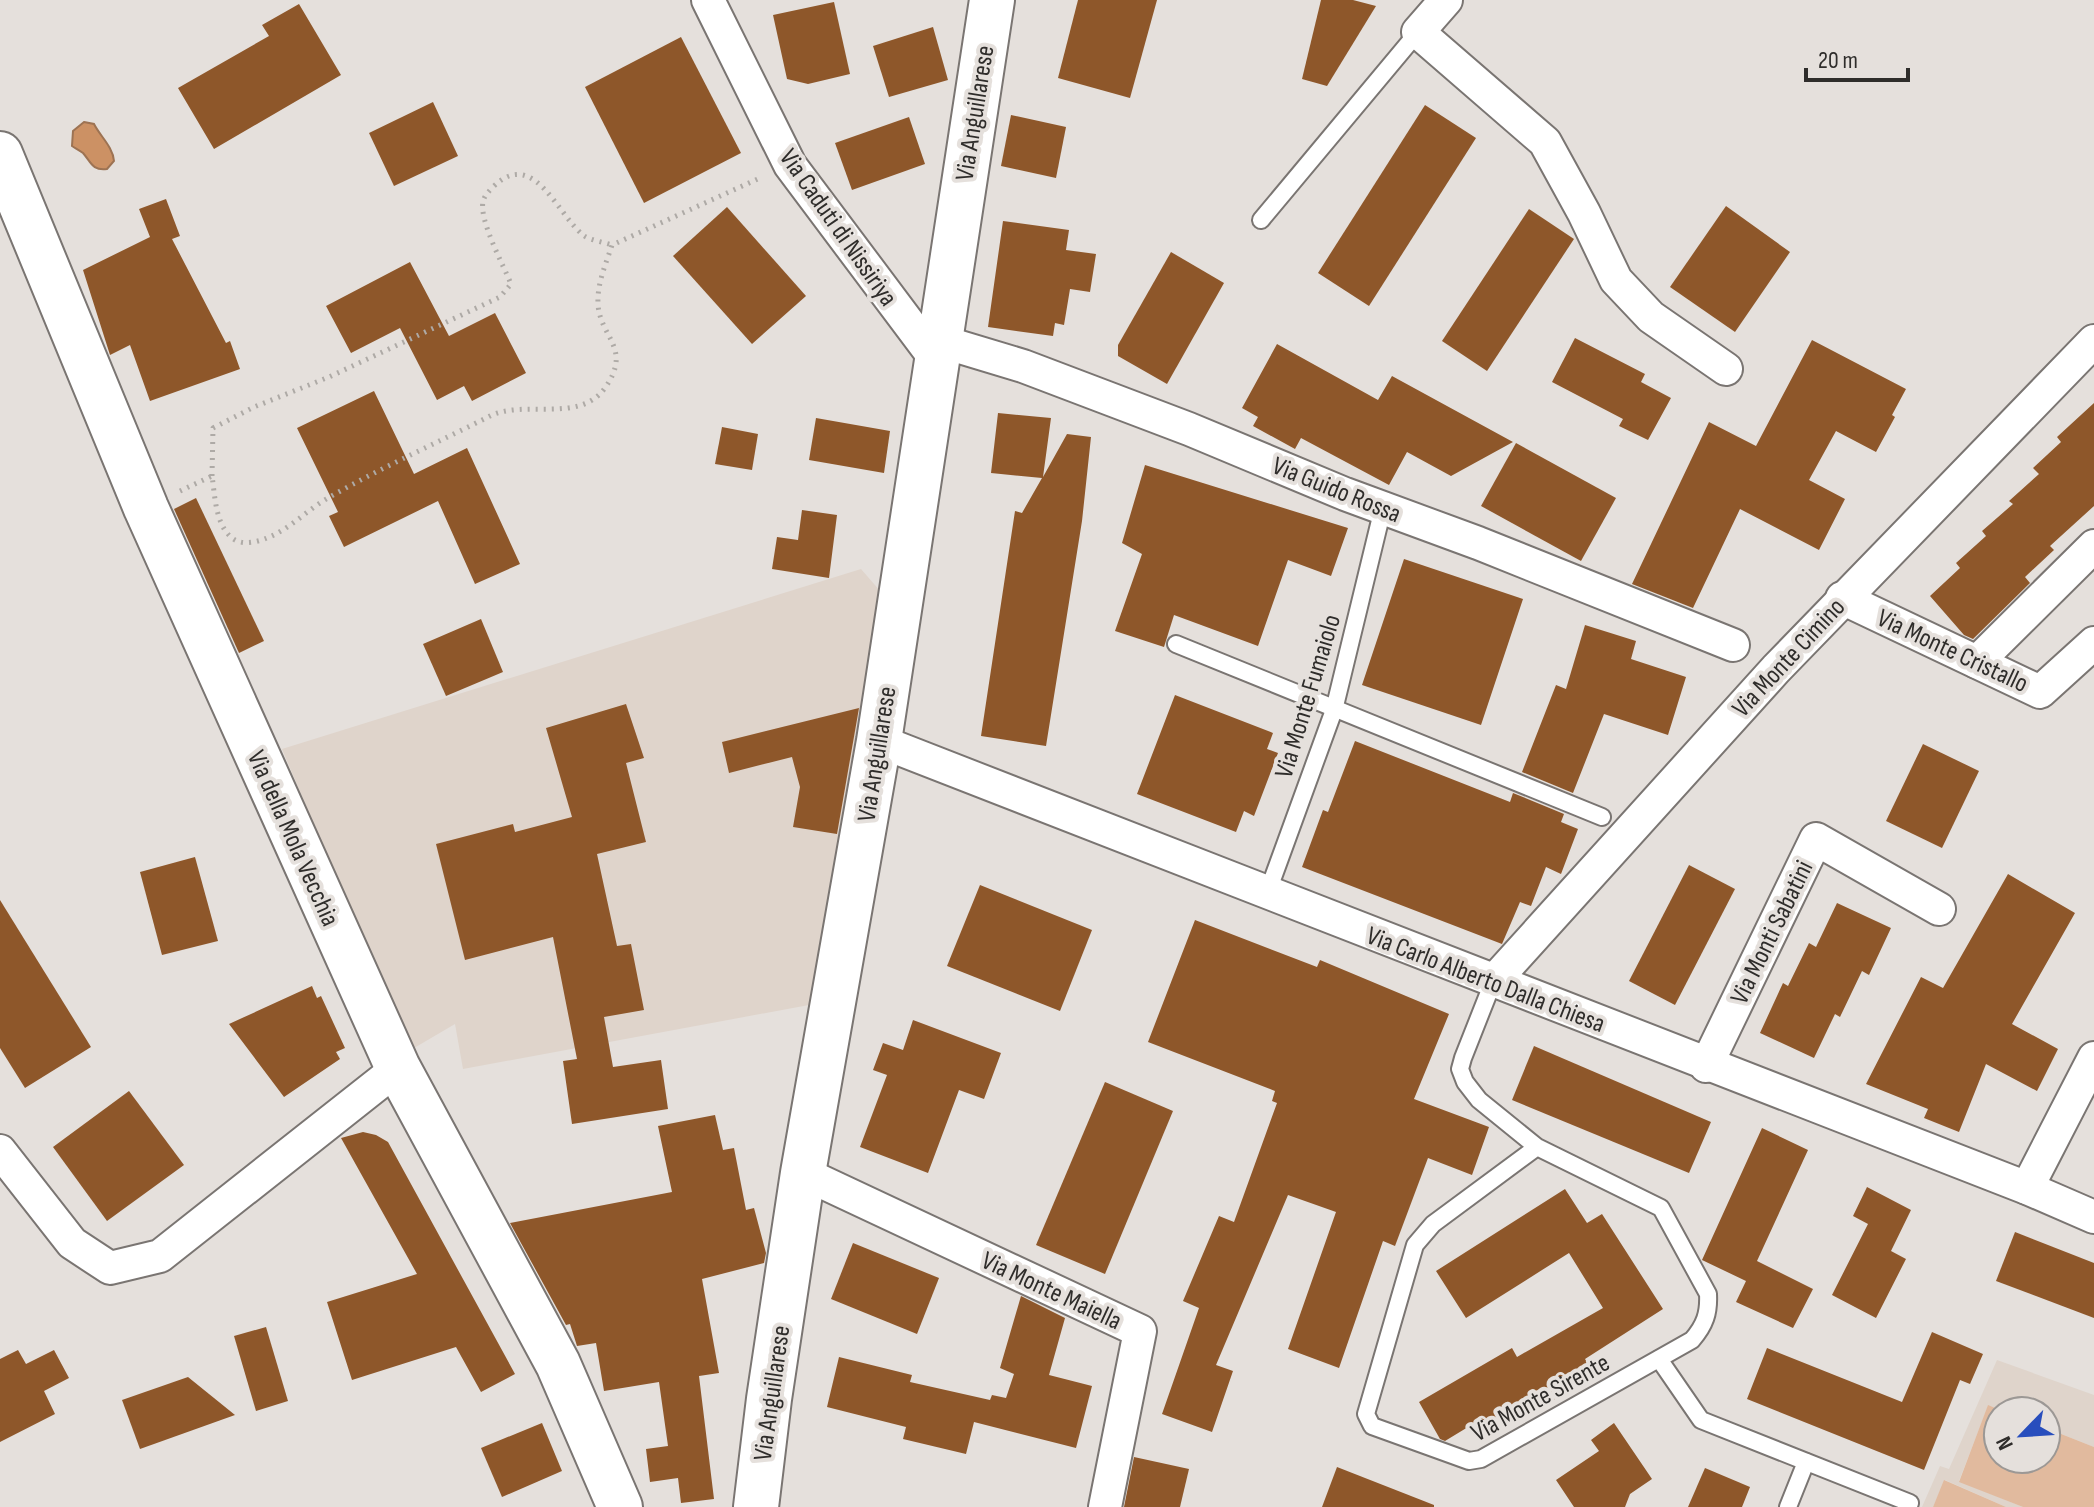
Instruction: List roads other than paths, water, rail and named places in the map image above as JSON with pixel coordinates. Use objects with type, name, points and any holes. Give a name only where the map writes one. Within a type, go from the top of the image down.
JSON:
[{"type":"street","name":"Via Caduti di Nissiriya","points":[[708,0],[790,165],[938,351]]},
{"type":"street","name":"Via Anguillarese","points":[[763,1495],[803,1173],[879,741],[992,0]]},
{"type":"street","points":[[1446,0],[1418,32],[1545,142],[1616,280],[1651,317],[1726,369]]},
{"type":"street","name":"Via della Mola Vecchia","points":[[0,154],[146,508],[398,1068],[558,1364],[620,1507]]},
{"type":"street","name":"Via Monte Cimino","points":[[1493,982],[1842,598],[2094,341]]},
{"type":"street","name":"Via Guido Rossa","points":[[938,351],[1050,377],[1733,645]]},
{"type":"street","points":[[1977,662],[2094,546]]},
{"type":"street","name":"Via Monte Cristallo","points":[[1842,598],[2040,692],[2094,643]]},
{"type":"street","name":"Via Carlo Alberto Dalla Chiesa","points":[[879,741],[1706,1066],[2027,1188],[2094,1217]]},
{"type":"street","name":"Via Monti Sabatini","points":[[1706,1066],[1816,839],[1939,909]]},
{"type":"street","points":[[2027,1188],[2094,1058]]},
{"type":"street","points":[[0,1151],[72,1243],[110,1268],[160,1256],[398,1068]]},
{"type":"street","name":"Via Monte Maiella","points":[[803,1173],[1140,1331],[1105,1507]]},
{"type":"lane","points":[[1261,220],[1418,32]]},
{"type":"lane","name":"Via Monte Fumaiolo","points":[[1267,894],[1334,710],[1383,508]]},
{"type":"lane","points":[[1176,644],[1602,817]]},
{"type":"lane","name":"Via Monte Sirente","points":[[1493,982],[1460,1069],[1465,1082],[1479,1100],[1537,1147],[1666,1212],[1708,1294],[1709,1309],[1702,1328],[1692,1340],[1476,1461],[1372,1426],[1366,1414],[1415,1245],[1433,1224],[1537,1147]]},
{"type":"lane","points":[[1659,1359],[1701,1420],[1910,1503]]},
{"type":"lane","points":[[1788,1507],[1806,1462]]}]
